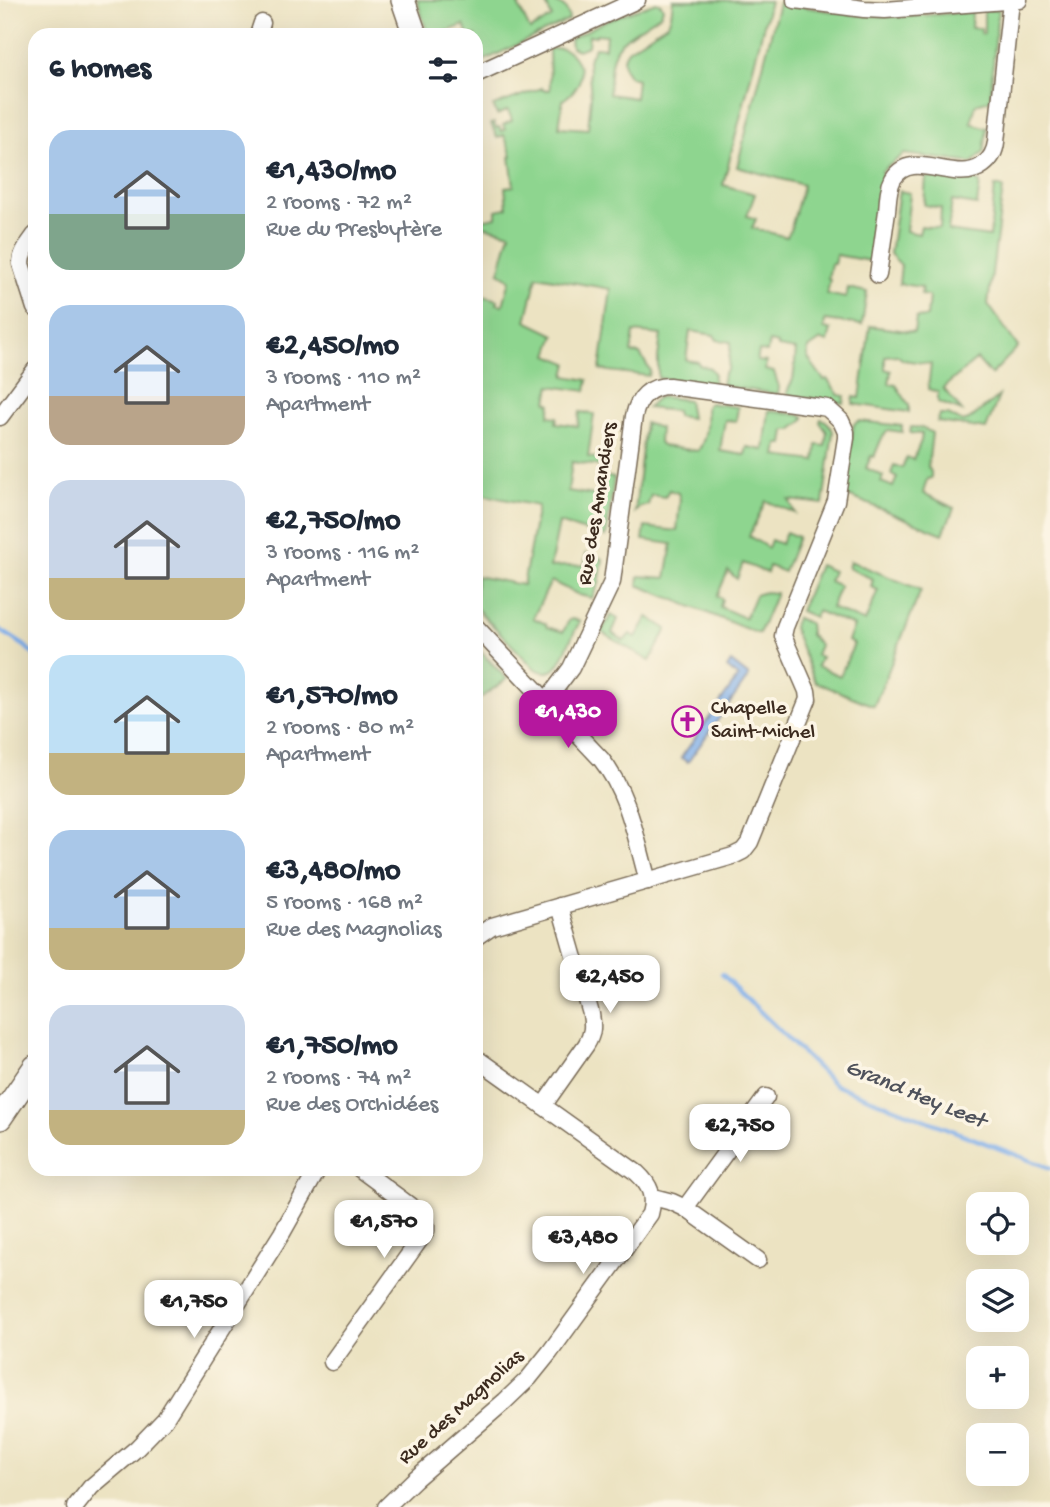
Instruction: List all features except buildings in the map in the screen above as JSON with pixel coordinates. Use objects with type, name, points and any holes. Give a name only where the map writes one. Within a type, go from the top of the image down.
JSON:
[{"type":"street","points":[[403,0],[413,28]]},
{"type":"street","points":[[483,71],[637,0]]},
{"type":"street","points":[[795,0],[885,10],[1016,1],[993,154],[973,171],[961,172],[916,165],[906,167],[898,173],[890,188],[878,275]]},
{"type":"street","points":[[28,245],[21,264],[28,286]]},
{"type":"street","points":[[0,417],[28,379]]},
{"type":"street","name":"Rue des Amandiers","points":[[483,932],[492,926],[733,856],[743,851],[750,842],[808,699],[784,631],[836,501],[846,438],[844,427],[837,416],[827,408],[669,386],[658,387],[645,395],[634,416],[612,582],[571,668],[546,701]]},
{"type":"street","points":[[483,634],[601,759],[617,782],[648,881]]},
{"type":"street","points":[[543,1106],[590,1039],[593,1028],[560,906]]},
{"type":"street","points":[[483,1063],[637,1173],[646,1182],[653,1197],[685,1208],[758,1260]]},
{"type":"street","points":[[0,1104],[28,1074]]},
{"type":"street","points":[[0,1118],[28,1076]]},
{"type":"street","points":[[685,1208],[766,1097]]},
{"type":"street","points":[[75,1507],[91,1487],[145,1441],[165,1419],[282,1233],[314,1176]]},
{"type":"street","points":[[332,1362],[425,1236],[426,1222],[421,1214],[369,1176]]},
{"type":"street","name":"Rue des Magnolias","points":[[386,1507],[514,1393],[537,1368],[650,1214],[653,1197]]},
{"type":"green space","points":[[417,0],[529,0],[518,5],[530,30],[552,17],[545,2],[555,2],[565,8],[569,20],[483,61],[483,28],[465,28],[464,25],[456,28],[426,28]]},
{"type":"green space","points":[[673,0],[770,1],[723,185],[755,194],[747,216],[756,219],[752,228],[787,237],[803,185],[737,167],[779,3],[854,15],[900,17],[972,12],[971,28],[981,28],[981,34],[984,34],[984,11],[998,9],[990,100],[976,104],[971,123],[987,128],[984,152],[972,163],[904,154],[882,171],[882,188],[870,261],[836,255],[828,278],[827,294],[846,298],[848,288],[867,292],[862,325],[825,320],[824,329],[831,330],[828,342],[821,340],[808,349],[808,358],[824,380],[827,379],[839,395],[845,396],[844,403],[787,395],[793,379],[796,350],[778,347],[778,344],[769,342],[767,352],[759,351],[757,361],[766,362],[765,370],[774,372],[779,387],[778,394],[722,386],[724,373],[728,369],[731,342],[717,340],[714,335],[690,331],[686,360],[710,368],[714,373],[713,385],[658,378],[661,335],[634,332],[631,353],[640,354],[650,370],[649,376],[600,370],[611,289],[537,276],[526,321],[555,335],[548,355],[568,363],[565,376],[588,380],[586,391],[550,386],[547,402],[551,404],[549,416],[557,417],[556,423],[578,426],[580,412],[594,414],[588,457],[602,459],[600,466],[572,462],[568,491],[600,496],[603,476],[614,478],[606,537],[559,523],[550,567],[585,565],[586,553],[603,559],[599,584],[592,598],[579,595],[551,581],[533,618],[547,627],[563,632],[569,620],[580,621],[559,665],[551,671],[541,671],[534,668],[483,615],[483,577],[523,585],[538,506],[483,495],[483,296],[498,300],[497,304],[503,305],[510,280],[499,272],[510,233],[483,226],[483,220],[496,217],[496,210],[507,208],[505,187],[514,186],[512,156],[504,135],[497,138],[491,124],[494,123],[501,131],[505,130],[503,125],[512,120],[508,110],[497,115],[493,106],[542,88],[550,90],[549,49],[559,48],[574,57],[580,76],[577,86],[563,100],[559,127],[588,129],[591,97],[588,60],[595,47],[605,48],[606,35],[589,35],[588,46],[578,50],[571,47],[570,39],[607,20],[656,2],[661,4],[661,14],[625,39],[616,49],[612,60],[609,94],[635,98],[637,79],[630,77],[624,68],[623,58],[628,50],[668,23]]},
{"type":"green space","points":[[926,177],[961,178],[980,183],[977,205],[952,201],[948,231],[990,237],[995,186],[1003,188],[988,304],[1018,347],[991,375],[977,359],[943,388],[962,411],[938,402],[938,392],[928,389],[931,364],[903,360],[897,355],[885,356],[885,369],[891,371],[889,384],[896,385],[909,405],[909,412],[853,404],[854,397],[860,398],[870,326],[914,332],[916,318],[927,317],[929,296],[921,295],[922,287],[899,284],[901,265],[890,254],[899,191],[910,193],[906,231],[919,234],[921,226],[940,228],[941,208],[924,205]]},
{"type":"green space","points":[[999,396],[986,429],[937,422],[940,415],[948,415],[963,422],[969,420]]},
{"type":"green space","points":[[657,398],[688,400],[691,418],[677,416],[676,411],[647,408]]},
{"type":"green space","points":[[709,403],[738,407],[736,421],[725,420],[720,451],[745,455],[747,447],[764,450],[769,410],[804,416],[804,420],[791,430],[785,430],[783,444],[778,444],[776,456],[815,461],[817,445],[825,446],[827,432],[820,422],[821,419],[829,424],[833,432],[823,504],[789,500],[795,513],[766,501],[749,536],[768,548],[771,540],[781,544],[786,532],[798,537],[784,572],[769,566],[767,573],[743,563],[737,579],[728,571],[717,596],[722,599],[720,607],[745,618],[755,595],[776,593],[759,634],[638,585],[639,576],[666,578],[672,544],[643,540],[645,527],[677,531],[680,499],[678,493],[669,490],[665,497],[651,495],[648,505],[635,512],[645,423],[660,428],[659,442],[662,446],[698,451],[705,435],[706,407]]},
{"type":"green space","points":[[859,421],[902,426],[902,432],[888,430],[866,468],[883,476],[881,482],[893,487],[897,477],[891,474],[894,465],[902,468],[907,457],[913,460],[921,441],[922,434],[910,433],[911,427],[923,428],[932,433],[928,467],[931,478],[927,479],[923,493],[954,508],[943,534],[844,496],[853,428]]},
{"type":"green space","points":[[850,561],[921,590],[874,706],[815,682],[793,628],[796,618],[809,623],[810,635],[820,645],[816,655],[821,657],[817,666],[840,676],[854,644],[848,641],[854,626],[817,611],[814,617],[800,611],[819,565],[833,571],[829,581],[840,586],[831,608],[865,622],[878,590],[871,587],[873,579],[848,568]]},
{"type":"green space","points":[[611,615],[618,619],[612,633],[624,641],[630,634],[636,637],[648,617],[667,629],[650,661],[601,632]]},
{"type":"green space","points":[[483,654],[507,679],[483,696]]},
{"type":"water","points":[[731,662],[749,676],[688,762],[681,758],[738,677],[727,668]]},
{"type":"waterway","name":"Grand Hey Leet","points":[[0,630],[28,649]]},
{"type":"waterway","name":"Grand Hey Leet","points":[[722,974],[835,1085],[1050,1168]]},
{"type":"place","name":"Chapelle Saint-Michel","points":[[688,721]]}]
